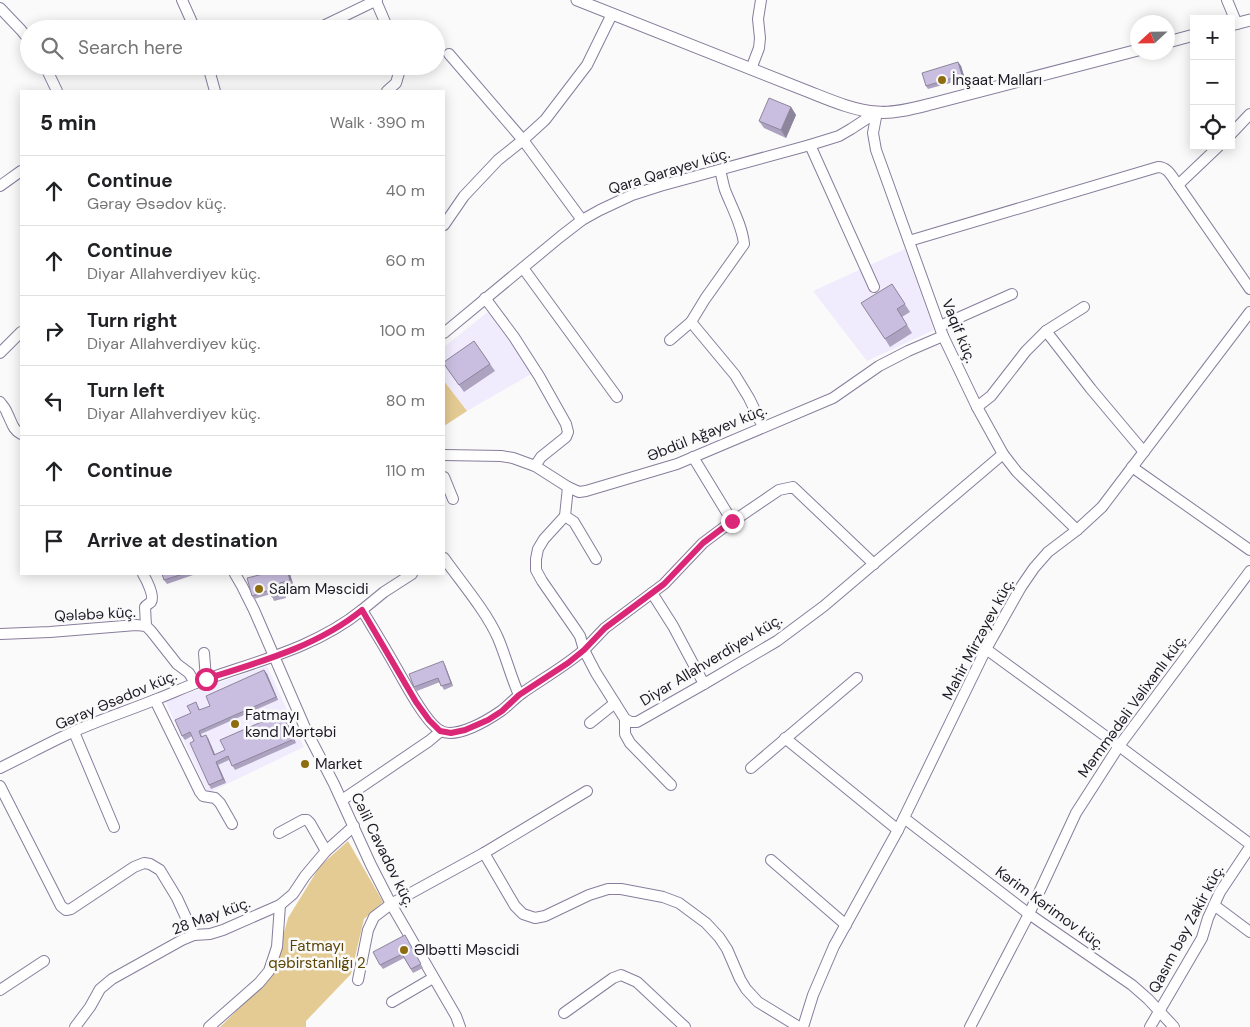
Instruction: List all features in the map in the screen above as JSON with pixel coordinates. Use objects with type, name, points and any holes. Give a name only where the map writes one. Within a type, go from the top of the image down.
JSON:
[{"type":"street","points":[[182,0],[191,20]]},
{"type":"street","points":[[335,20],[376,0],[384,20]]},
{"type":"street","points":[[576,0],[842,104],[877,112],[907,110],[1130,52]]},
{"type":"street","points":[[751,69],[759,48],[758,19],[761,0]]},
{"type":"street","points":[[1228,0],[1232,15]]},
{"type":"street","points":[[0,8],[20,29]]},
{"type":"street","points":[[445,224],[464,196],[498,160],[545,120],[587,65],[612,14]]},
{"type":"street","points":[[1235,25],[1250,20]]},
{"type":"street","points":[[1175,40],[1190,36]]},
{"type":"street","points":[[449,54],[523,140],[582,220]]},
{"type":"street","points":[[49,75],[57,90]]},
{"type":"street","points":[[211,75],[215,90]]},
{"type":"street","points":[[389,90],[396,83],[398,75]]},
{"type":"street","name":"Qara Qarayev küç.","points":[[445,331],[582,220],[607,206],[660,186],[838,136],[877,112]]},
{"type":"street","name":"Vaqif küç.","points":[[877,112],[873,133],[876,150],[943,336],[977,407],[1003,454],[1017,472],[1077,530]]},
{"type":"street","points":[[1235,130],[1250,114]]},
{"type":"street","points":[[810,145],[874,287]]},
{"type":"street","points":[[1178,185],[1214,150]]},
{"type":"street","points":[[909,241],[1163,167],[1178,185],[1250,289]]},
{"type":"street","points":[[670,340],[691,322],[705,298],[744,244],[735,211],[720,170]]},
{"type":"street","points":[[0,186],[20,172]]},
{"type":"street","points":[[523,268],[617,397]]},
{"type":"street","points":[[940,326],[1012,294]]},
{"type":"street","points":[[485,298],[514,337],[566,424],[568,432],[566,437],[541,457],[535,466]]},
{"type":"street","points":[[977,407],[991,396],[1026,351],[1046,331],[1084,307]]},
{"type":"street","name":"Mahir Mirzəyev küç.","points":[[803,1027],[813,995],[834,946],[898,830],[986,649],[1021,587],[1048,552],[1092,518],[1102,507],[1250,312]]},
{"type":"street","points":[[691,322],[735,375],[763,426]]},
{"type":"street","points":[[1046,331],[1091,389],[1144,452]]},
{"type":"street","points":[[0,353],[20,333]]},
{"type":"street","name":"Əbdül Ağayev küç.","points":[[445,455],[513,458],[535,466],[579,492],[586,491],[677,464],[833,398],[879,366],[943,336]]},
{"type":"street","points":[[0,402],[7,412],[12,426],[20,434]]},
{"type":"street","name":"Diyar Allahverdiyev küç.","points":[[625,719],[636,722],[777,641],[824,606],[1003,454]]},
{"type":"street","points":[[693,457],[732,521]]},
{"type":"street","points":[[1132,467],[1250,550]]},
{"type":"street","points":[[445,479],[453,499]]},
{"type":"street","points":[[568,487],[565,516],[544,539],[538,549],[536,570],[580,636],[584,650],[596,673],[625,719],[625,734],[630,743],[672,785]]},
{"type":"street","points":[[362,610],[416,702],[429,720],[440,731],[451,733],[465,730],[488,720],[502,711],[519,695],[568,663],[584,650],[605,628],[664,584],[703,543],[779,490],[793,487],[874,564]]},
{"type":"street","points":[[565,516],[574,522],[596,559]]},
{"type":"street","points":[[445,559],[486,616],[497,637],[519,695]]},
{"type":"street","name":"Məmmədəli Vəlixanlı küç.","points":[[970,1027],[1029,914],[1076,813],[1119,746],[1250,571]]},
{"type":"street","points":[[144,575],[150,587],[152,599],[144,607],[146,626]]},
{"type":"street","name":"Cəlil Cavadov küç.","points":[[239,575],[293,702],[342,800],[371,865],[391,904],[456,1016],[460,1027]]},
{"type":"street","points":[[275,657],[323,636],[352,618],[384,592],[410,575]]},
{"type":"street","points":[[652,593],[673,626],[704,684]]},
{"type":"street","name":"Qələbə küç.","points":[[0,634],[136,625],[146,626],[177,664],[189,673],[195,683]]},
{"type":"street","points":[[986,649],[1119,746],[1250,846]]},
{"type":"street","points":[[204,653],[206,679]]},
{"type":"street","name":"Gəray Əsədov küç.","points":[[0,768],[74,732],[122,712],[206,679],[275,657]]},
{"type":"street","points":[[751,768],[858,678]]},
{"type":"street","points":[[155,700],[200,792],[203,796],[215,798],[220,803],[232,824]]},
{"type":"street","points":[[590,723],[615,703]]},
{"type":"street","points":[[342,800],[429,741],[440,731]]},
{"type":"street","points":[[74,732],[114,826]]},
{"type":"street","points":[[786,738],[898,830]]},
{"type":"street","points":[[0,786],[61,906],[66,910],[134,867],[144,863],[150,864],[160,870],[177,898],[194,935]]},
{"type":"street","points":[[358,980],[368,930],[374,917],[391,904],[484,853],[587,790]]},
{"type":"street","name":"Kərim Kərimov küç.","points":[[904,818],[1029,914],[1132,985],[1174,1027]]},
{"type":"street","points":[[279,833],[303,820],[307,820],[326,851]]},
{"type":"street","name":"28 May küç.","points":[[75,1027],[90,1008],[100,989],[112,979],[182,940],[194,935],[210,934],[223,930],[280,905],[293,894],[326,851],[354,826]]},
{"type":"street","name":"Qasım bəy Zakir küç.","points":[[1150,1027],[1202,938],[1208,918],[1220,892],[1250,846]]},
{"type":"street","points":[[484,853],[515,906],[523,914],[535,918],[545,916],[589,895],[608,889],[621,889],[655,895],[679,902],[706,923],[719,937],[727,949],[746,990],[758,1002],[799,1027]]},
{"type":"street","points":[[771,860],[846,924]]},
{"type":"street","points":[[209,1027],[259,983],[269,971],[277,947],[280,905]]},
{"type":"street","points":[[1214,905],[1250,932]]},
{"type":"street","points":[[0,990],[44,961]]},
{"type":"street","points":[[564,1013],[613,978],[621,975],[636,982],[684,1027]]},
{"type":"street","points":[[392,1002],[433,978]]},
{"type":"shaded area","points":[[905,249],[934,330],[867,361],[813,291]]},
{"type":"shaded area","points":[[489,311],[533,373],[467,411],[445,382],[445,346]]},
{"type":"shaded area","name":"Fatmayı kənd Mərtəbi","points":[[267,666],[304,747],[208,793],[165,701]]},
{"type":"green space","points":[[445,382],[467,411],[445,425]]},
{"type":"green space","name":"Fatmayı qəbirstanlığı 2","points":[[348,841],[383,902],[364,919],[351,974],[306,1021],[306,1027],[220,1027],[272,976],[288,918],[320,866]]},
{"type":"building","points":[[958,62],[962,75],[926,86],[922,73]]},
{"type":"building","points":[[769,98],[791,107],[781,130],[759,121]]},
{"type":"building","points":[[892,284],[905,304],[897,309],[907,325],[885,339],[861,303]]},
{"type":"building","points":[[474,341],[490,364],[459,385],[445,365],[445,361]]},
{"type":"building","points":[[162,575],[180,575],[164,580]]},
{"type":"building","points":[[259,575],[288,575],[290,580],[280,583],[283,594],[272,597],[270,590],[252,596],[247,578]]},
{"type":"building","points":[[443,661],[451,683],[441,686],[438,678],[414,687],[409,674]]},
{"type":"building","points":[[264,670],[276,697],[199,731],[201,737],[206,735],[214,755],[225,750],[220,740],[282,713],[294,739],[232,766],[228,756],[216,762],[223,779],[209,785],[190,743],[194,741],[190,732],[182,736],[175,720],[191,713],[187,706],[196,702],[199,710],[210,706],[206,696]]},
{"type":"building","points":[[405,935],[421,964],[411,969],[402,954],[380,965],[373,952]]},
{"type":"place","name":"İnşaat Malları","points":[[942,80]]},
{"type":"place","name":"Salam Məscidi","points":[[259,589]]},
{"type":"place","name":"Fatmayı kənd Mərtəbi","points":[[235,724]]},
{"type":"place","name":"Market","points":[[305,764]]},
{"type":"place","name":"Əlbətti Məscidi","points":[[404,950]]},
{"type":"route","points":[[206,679],[275,657],[323,636],[362,610],[416,702],[429,720],[440,731],[451,733],[465,730],[488,720],[502,711],[519,695],[568,663],[584,650],[605,628],[664,584],[703,543],[732,521]]}]
